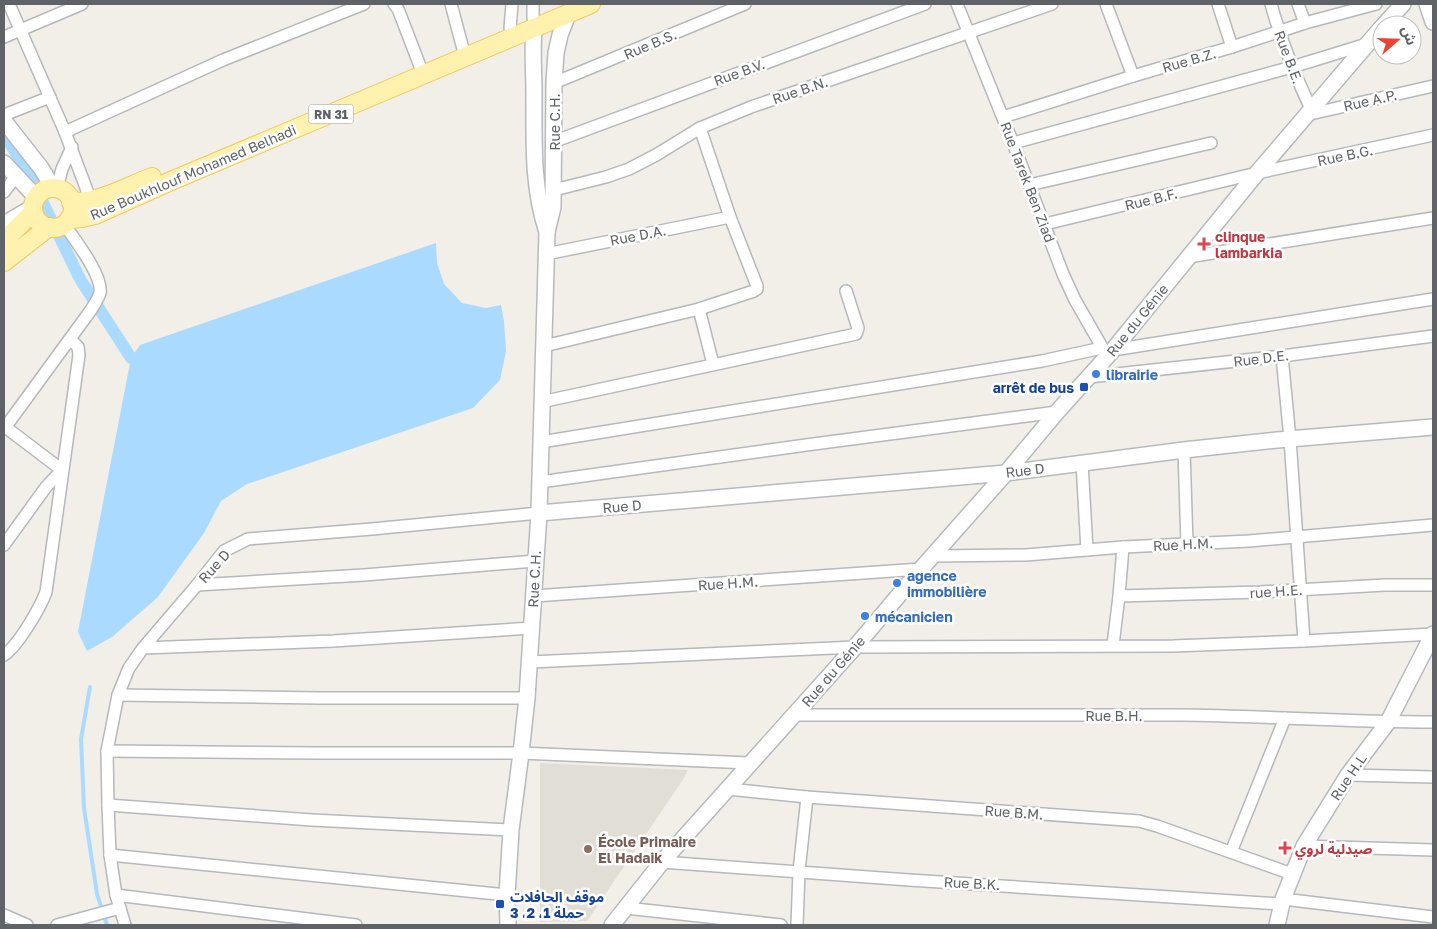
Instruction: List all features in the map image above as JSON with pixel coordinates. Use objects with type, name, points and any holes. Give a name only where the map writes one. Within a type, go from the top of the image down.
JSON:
[{"type":"main road","name":"Rue Boukhlouf Mohamed Belhadi","points":[[64,218],[82,218],[95,215],[533,17],[591,4]]},
{"type":"main road","name":"Rue Boukhlouf Mohamed Belhadi","points":[[64,218],[91,201],[463,49],[533,17]]},
{"type":"main road","points":[[4,241],[34,205],[41,192],[55,188],[63,191],[68,196],[64,218],[4,262]]},
{"type":"main road","points":[[34,205],[37,220],[42,225],[64,218]]},
{"type":"street","points":[[9,4],[66,132],[91,201]]},
{"type":"street","points":[[4,37],[82,4]]},
{"type":"street","points":[[66,132],[223,60],[364,4]]},
{"type":"street","points":[[394,4],[398,9],[420,66]]},
{"type":"street","points":[[451,4],[463,49]]},
{"type":"street","points":[[510,28],[512,4]]},
{"type":"street","name":"Rue B.S.","points":[[554,83],[745,4]]},
{"type":"street","name":"Rue B.V.","points":[[553,142],[925,4]]},
{"type":"street","name":"Rue Tarek Ben Ziad","points":[[957,4],[1045,224],[1063,274],[1075,300],[1107,351]]},
{"type":"street","name":"Rue B.N.","points":[[554,190],[606,177],[628,168],[656,155],[700,128],[751,107],[1052,4]]},
{"type":"street","points":[[1106,4],[1133,76]]},
{"type":"street","points":[[1218,4],[1232,47]]},
{"type":"street","name":"Rue B.E.","points":[[1271,4],[1279,32],[1308,112]]},
{"type":"street","points":[[1298,4],[1305,24]]},
{"type":"street","name":"Rue B.Z.","points":[[1003,118],[1133,76],[1371,4]]},
{"type":"street","name":"Rue du Génie","points":[[1393,15],[1403,4]]},
{"type":"street","points":[[1427,4],[1433,22]]},
{"type":"street","name":"Rue C.H.","points":[[508,925],[507,895],[511,830],[527,698],[539,513],[547,232],[553,207],[554,190],[554,83],[556,53],[568,9]]},
{"type":"street","name":"Rue C.H.","points":[[533,17],[535,165],[540,213],[547,232]]},
{"type":"street","name":"Rue du Génie","points":[[612,925],[662,862],[855,647],[1089,377],[1107,351],[1372,38]]},
{"type":"street","points":[[1013,143],[1292,67],[1366,44]]},
{"type":"street","name":"Rue A.P.","points":[[1308,112],[1433,86]]},
{"type":"street","points":[[4,115],[50,97]]},
{"type":"street","points":[[4,120],[55,188]]},
{"type":"street","points":[[544,346],[699,309],[757,289],[700,128]]},
{"type":"street","name":"Rue B.G.","points":[[1257,173],[1433,135]]},
{"type":"street","points":[[1029,185],[1211,143]]},
{"type":"street","points":[[55,188],[72,147]]},
{"type":"street","points":[[4,163],[16,176],[34,205],[4,224]]},
{"type":"street","name":"Rue B.F.","points":[[1045,224],[1257,173]]},
{"type":"street","points":[[4,192],[16,176]]},
{"type":"street","name":"Rue D.A.","points":[[546,254],[730,217]]},
{"type":"street","points":[[62,470],[4,427],[91,310],[100,294],[96,273],[64,218]]},
{"type":"street","points":[[1188,257],[1433,218]]},
{"type":"street","points":[[541,402],[856,334],[858,328],[846,291]]},
{"type":"street","points":[[541,442],[1433,299]]},
{"type":"street","points":[[699,309],[713,364]]},
{"type":"street","name":"Rue D.E.","points":[[1089,377],[1282,356],[1433,336]]},
{"type":"street","points":[[4,655],[15,643],[41,606],[46,592],[79,355],[78,347],[70,338]]},
{"type":"street","points":[[1282,356],[1290,439],[1304,641]]},
{"type":"street","points":[[540,482],[1057,412]]},
{"type":"street","name":"Rue D","points":[[125,925],[116,895],[110,854],[108,805],[107,751],[118,694],[129,668],[143,648],[224,551],[248,539],[1006,473],[1184,450],[1433,427]]},
{"type":"street","points":[[1184,450],[1188,544]]},
{"type":"street","points":[[1082,463],[1087,550]]},
{"type":"street","points":[[4,545],[46,486],[62,470]]},
{"type":"street","name":"Rue H.M.","points":[[932,556],[1026,555],[1123,547],[1296,538],[1433,526]]},
{"type":"street","points":[[1113,645],[1123,547]]},
{"type":"street","points":[[197,585],[364,575],[535,561]]},
{"type":"street","name":"Rue H.M.","points":[[534,596],[921,569]]},
{"type":"street","name":"rue H.E.","points":[[1119,596],[1214,594],[1385,585],[1433,585]]},
{"type":"street","points":[[143,648],[333,641],[532,628]]},
{"type":"street","points":[[530,662],[855,647],[1173,646],[1433,634]]},
{"type":"street","name":"Rue H.L","points":[[1277,925],[1282,902],[1304,846],[1348,775],[1388,722],[1433,634]]},
{"type":"street","points":[[118,694],[319,698],[527,698]]},
{"type":"street","name":"Rue B.H.","points":[[795,715],[1161,715],[1433,722]]},
{"type":"street","points":[[1231,852],[1285,718]]},
{"type":"street","points":[[107,751],[315,754],[521,753],[749,763]]},
{"type":"street","points":[[1348,775],[1433,777]]},
{"type":"street","name":"Rue B.M.","points":[[728,789],[807,797],[1139,821],[1292,874]]},
{"type":"street","points":[[797,925],[799,872],[807,797]]},
{"type":"street","points":[[108,805],[322,820],[511,830]]},
{"type":"street","points":[[1304,846],[1433,850]]},
{"type":"street","points":[[110,854],[507,895]]},
{"type":"street","name":"Rue B.K.","points":[[662,862],[1282,902],[1433,918]]},
{"type":"street","points":[[116,895],[356,925]]},
{"type":"street","points":[[57,925],[120,908]]},
{"type":"street","points":[[626,908],[782,925]]},
{"type":"street","points":[[4,915],[26,925]]},
{"type":"shaded area","name":"École Primaire El Hadaik","points":[[540,763],[688,770],[587,921],[540,922]]},
{"type":"green space","points":[[4,122],[44,173],[40,181],[30,183],[4,144]]},
{"type":"water","points":[[436,243],[437,263],[444,284],[462,303],[486,308],[501,305],[506,351],[500,380],[473,408],[247,484],[221,501],[204,533],[158,597],[112,637],[87,651],[78,632],[131,358],[140,345]]},
{"type":"waterway","points":[[4,137],[32,180],[80,279],[131,358]]},
{"type":"waterway","points":[[90,687],[81,739],[84,808],[97,894],[107,925]]},
{"type":"place","name":"clinque lambarkia","points":[[1204,244]]},
{"type":"place","name":"librairie","points":[[1096,374]]},
{"type":"place","name":"arrêt de bus","points":[[1084,387]]},
{"type":"place","name":"agence immobilière","points":[[897,583]]},
{"type":"place","name":"mécanicien","points":[[865,616]]},
{"type":"place","name":"صيدلية لروي","points":[[1285,848]]},
{"type":"place","name":"École Primaire El Hadaik","points":[[588,849]]},
{"type":"place","name":"موقف الحافلات حملة 1، 2، 3","points":[[500,904]]}]
